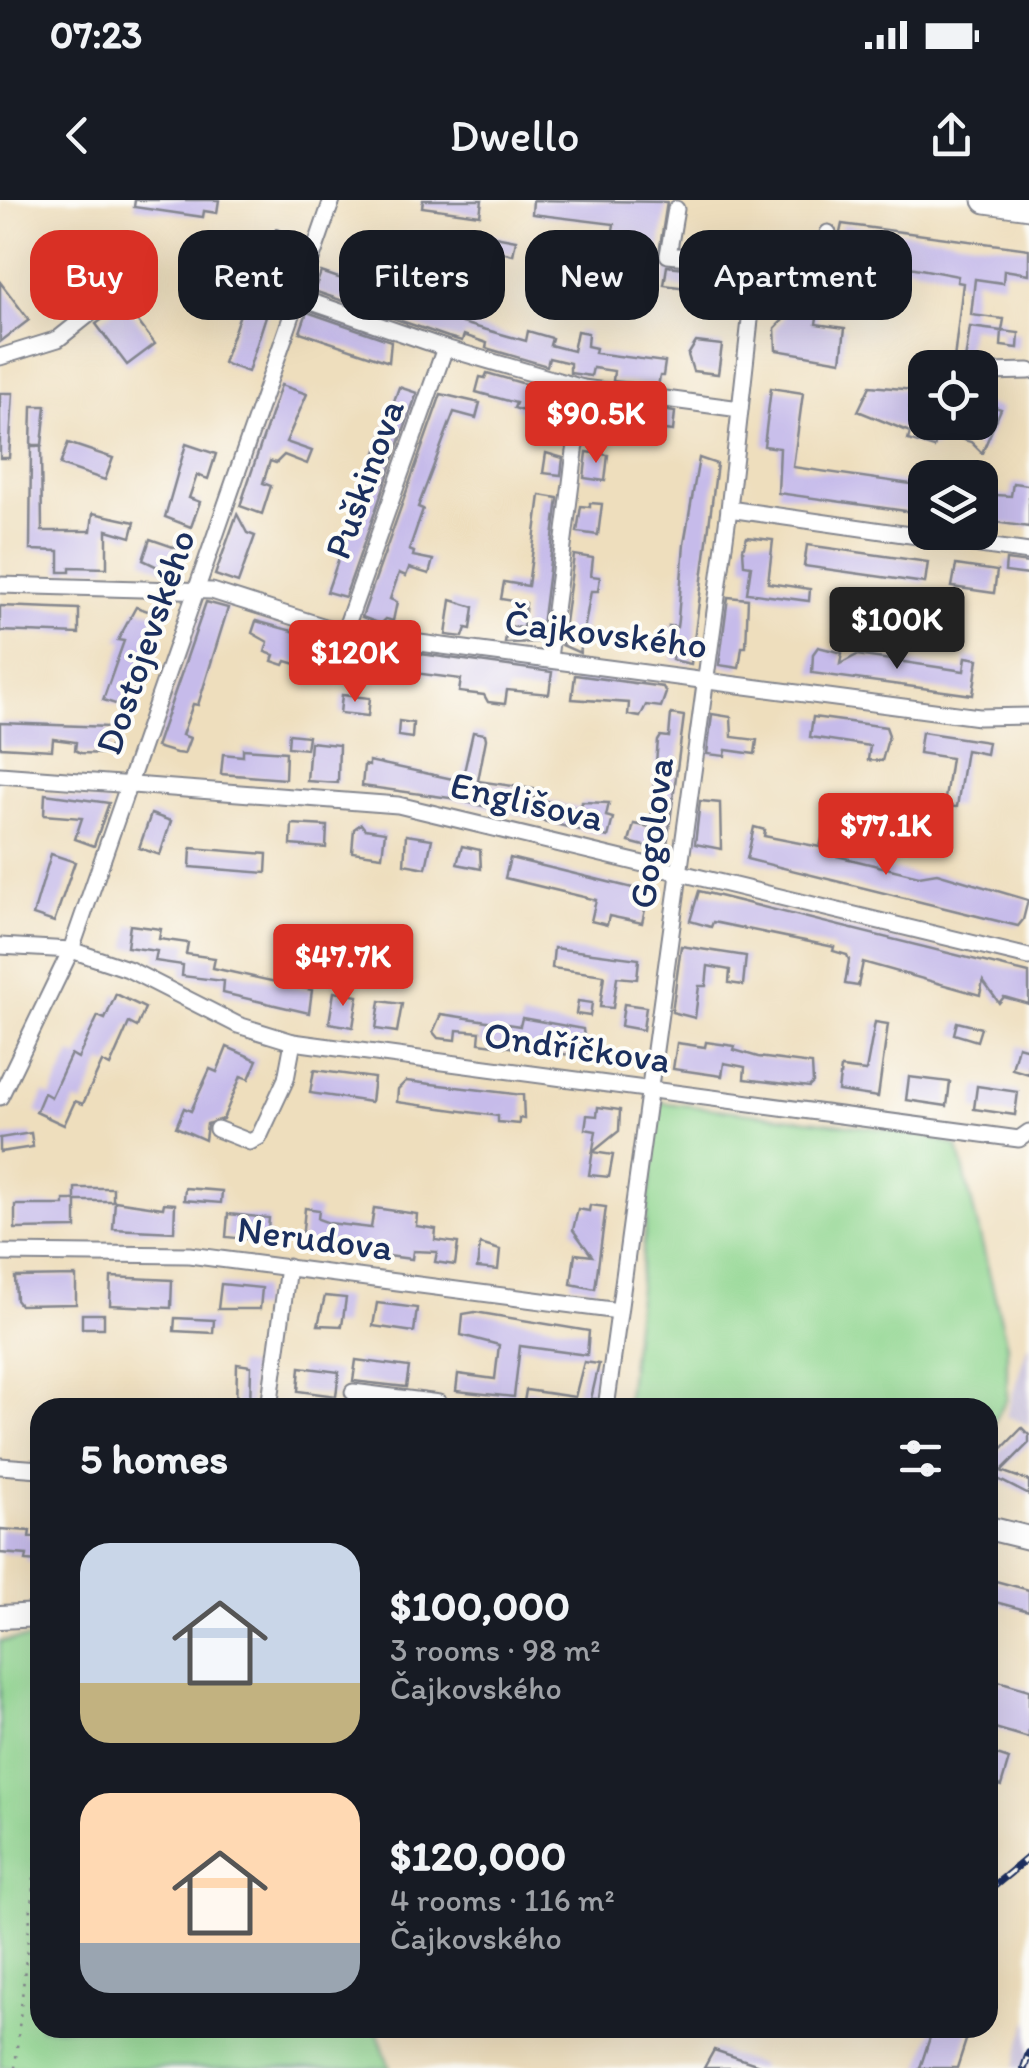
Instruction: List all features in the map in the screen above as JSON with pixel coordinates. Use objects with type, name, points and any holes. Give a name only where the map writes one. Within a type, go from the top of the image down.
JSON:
[{"type":"main road","points":[[986,200],[1029,206]]},
{"type":"street","name":"Dostojevského","points":[[319,240],[332,200]]},
{"type":"street","points":[[676,209],[668,255],[679,256]]},
{"type":"street","points":[[319,305],[445,348],[584,388],[740,409]]},
{"type":"street","points":[[0,357],[58,339],[82,320]]},
{"type":"street","name":"Dostojevského","points":[[0,1098],[71,950],[292,320]]},
{"type":"street","name":"Gogolova","points":[[607,1398],[729,509],[750,320]]},
{"type":"street","name":"Puškinova","points":[[344,633],[445,348]]},
{"type":"street","points":[[998,372],[1029,371]]},
{"type":"street","points":[[549,658],[584,388]]},
{"type":"street","points":[[729,509],[1029,552]]},
{"type":"street","name":"Čajkovského","points":[[0,585],[196,590],[344,633],[979,716],[1029,716]]},
{"type":"street","name":"Englišova","points":[[0,775],[398,805],[679,870],[1029,958]]},
{"type":"street","name":"Ondříčkova","points":[[0,946],[71,950],[128,970],[238,1024],[293,1042],[1020,1140],[1029,1132]]},
{"type":"street","points":[[217,1129],[250,1142],[259,1138],[286,1079],[293,1042]]},
{"type":"street","name":"Nerudova","points":[[0,1253],[189,1255],[620,1312]]},
{"type":"street","points":[[270,1398],[288,1267]]},
{"type":"street","points":[[353,1392],[400,1398]]},
{"type":"street","points":[[0,1466],[30,1468]]},
{"type":"street","points":[[998,1530],[1029,1538]]},
{"type":"street","points":[[0,1617],[30,1616]]},
{"type":"path","points":[[15,2068],[30,1918]]},
{"type":"shaded area","points":[[1029,1340],[1029,1425],[1006,1416]]},
{"type":"shaded area","points":[[1029,2018],[1029,2068],[1013,2068],[1024,2032]]},
{"type":"green space","points":[[659,1102],[924,1134],[958,1147],[1007,1345],[1007,1399],[998,1415],[998,1398],[627,1398]]},
{"type":"green space","points":[[30,1639],[30,2038],[380,2038],[390,2068],[0,2068],[0,1641]]},
{"type":"building","points":[[135,200],[219,200],[217,213],[204,211],[203,217],[134,207]]},
{"type":"building","points":[[423,200],[482,200],[480,215],[422,207]]},
{"type":"building","points":[[533,200],[667,202],[659,254],[659,230],[613,230],[614,224],[532,214]]},
{"type":"building","points":[[842,224],[887,230],[841,230]]},
{"type":"building","points":[[912,233],[1029,249],[1029,274],[1004,270],[1003,283],[975,279],[971,315],[1004,319],[1002,331],[970,327],[967,350],[955,350],[963,283],[957,282],[958,276],[912,267]]},
{"type":"building","points":[[505,238],[516,240],[513,255],[505,253]]},
{"type":"building","points":[[667,266],[679,267],[679,287],[664,285]]},
{"type":"building","points":[[321,272],[339,278],[339,300],[319,293]]},
{"type":"building","points":[[0,282],[29,320],[0,342]]},
{"type":"building","points":[[319,316],[391,341],[389,362],[300,332],[304,320],[319,320]]},
{"type":"building","points":[[101,320],[137,320],[155,344],[127,365],[96,324]]},
{"type":"building","points":[[238,320],[265,320],[248,372],[223,363]]},
{"type":"building","points":[[398,320],[463,320],[462,323],[526,341],[528,331],[552,338],[550,345],[573,351],[577,331],[588,333],[587,346],[596,348],[595,353],[665,362],[663,376],[658,386],[613,381],[614,371],[593,368],[591,376],[570,373],[570,363],[549,358],[547,366],[486,348],[487,343],[464,335],[462,341]]},
{"type":"building","points":[[783,320],[817,320],[816,324],[845,328],[841,361],[776,350],[775,328]]},
{"type":"building","points":[[1002,331],[1019,333],[1018,348],[1001,346]]},
{"type":"building","points":[[696,342],[722,345],[718,374],[693,371],[688,355]]},
{"type":"building","points":[[487,373],[553,392],[557,396],[553,410],[528,405],[526,412],[514,408],[516,403],[476,392],[480,377],[485,378]]},
{"type":"building","points":[[281,385],[307,394],[286,442],[312,451],[307,464],[284,455],[276,463],[270,461],[263,483],[271,486],[262,514],[240,506]]},
{"type":"building","points":[[870,386],[908,389],[908,431],[858,411]]},
{"type":"building","points":[[399,387],[417,393],[345,597],[327,592]]},
{"type":"building","points":[[771,388],[803,393],[793,467],[908,484],[908,511],[778,493],[780,448],[764,446]]},
{"type":"building","points":[[0,393],[13,393],[9,458],[0,458]]},
{"type":"building","points":[[441,394],[480,403],[476,418],[454,412],[418,507],[423,509],[409,550],[414,552],[413,556],[433,560],[429,574],[409,568],[406,576],[399,573],[390,599],[397,602],[393,621],[386,619],[381,624],[362,617]]},
{"type":"building","points":[[32,406],[46,406],[42,445],[31,445]]},
{"type":"building","points":[[642,407],[675,412],[673,431],[640,427]]},
{"type":"building","points":[[908,440],[936,440],[934,448]]},
{"type":"building","points":[[965,440],[988,440],[982,453]]},
{"type":"building","points":[[68,443],[113,458],[105,480],[60,465]]},
{"type":"building","points":[[186,444],[216,454],[208,479],[197,475],[189,498],[200,502],[191,527],[165,517]]},
{"type":"building","points":[[31,446],[41,446],[42,531],[91,531],[93,513],[135,522],[131,537],[107,530],[107,568],[70,567],[70,572],[59,572],[59,551],[30,550]]},
{"type":"building","points":[[587,452],[608,455],[605,481],[584,478]]},
{"type":"building","points":[[546,453],[563,458],[561,475],[543,473]]},
{"type":"building","points":[[699,458],[717,464],[691,664],[672,660],[674,641],[668,640],[669,626],[677,627],[684,544]]},
{"type":"building","points":[[1013,483],[1029,485],[1029,527],[998,523],[998,495],[1011,496]]},
{"type":"building","points":[[540,495],[558,498],[540,642],[505,643],[507,626],[523,628],[526,603],[501,599],[504,582],[528,586]]},
{"type":"building","points":[[590,503],[602,504],[598,535],[577,532],[581,506],[590,507]]},
{"type":"building","points":[[237,514],[247,533],[255,536],[238,583],[215,575]]},
{"type":"building","points":[[747,537],[773,540],[768,583],[810,589],[809,601],[747,593],[751,566],[744,565],[743,549]]},
{"type":"building","points":[[150,539],[182,550],[174,575],[143,560]]},
{"type":"building","points":[[807,545],[928,562],[925,583],[804,566]]},
{"type":"building","points":[[574,555],[593,558],[591,576],[600,577],[598,591],[591,591],[580,653],[562,645]]},
{"type":"building","points":[[1006,560],[1029,563],[1029,575],[1005,572]]},
{"type":"building","points":[[956,565],[997,571],[994,593],[952,587]]},
{"type":"building","points":[[728,597],[748,599],[746,647],[742,647],[739,668],[719,665]]},
{"type":"building","points":[[451,600],[474,607],[471,629],[466,628],[463,637],[446,635]]},
{"type":"building","points":[[899,601],[948,608],[947,620],[897,613]]},
{"type":"building","points":[[206,602],[228,608],[198,705],[193,704],[182,735],[190,738],[184,754],[176,753],[156,747]]},
{"type":"building","points":[[0,606],[79,609],[79,634],[0,631]]},
{"type":"building","points":[[136,607],[160,615],[128,708],[103,700],[124,641],[118,640]]},
{"type":"building","points":[[256,621],[318,638],[310,661],[299,657],[296,664],[286,661],[284,665],[272,661],[274,655],[265,652],[268,642],[252,633]]},
{"type":"building","points":[[333,642],[552,672],[549,694],[507,690],[505,704],[488,702],[484,695],[459,692],[461,679],[330,662]]},
{"type":"building","points":[[818,647],[842,653],[840,664],[857,655],[964,671],[966,657],[978,659],[973,695],[812,673],[813,654]]},
{"type":"building","points":[[575,675],[663,687],[666,693],[661,707],[646,705],[640,717],[628,715],[629,703],[572,699]]},
{"type":"building","points":[[342,695],[370,698],[368,716],[340,713]]},
{"type":"building","points":[[671,714],[684,716],[666,852],[629,842],[634,824],[650,827],[658,741],[661,736],[669,737]]},
{"type":"building","points":[[712,714],[731,717],[732,737],[757,740],[755,754],[726,750],[725,756],[707,754]]},
{"type":"building","points":[[813,717],[886,727],[889,735],[882,761],[868,760],[870,746],[810,737]]},
{"type":"building","points":[[399,721],[413,723],[412,738],[398,736]]},
{"type":"building","points":[[0,723],[109,727],[108,737],[113,739],[107,754],[81,753],[75,750],[76,742],[53,739],[52,750],[0,747]]},
{"type":"building","points":[[473,732],[485,734],[486,739],[478,781],[534,789],[533,798],[581,809],[582,802],[609,803],[606,816],[613,818],[608,837],[450,798],[362,786],[364,765],[369,766],[369,761],[462,781]]},
{"type":"building","points":[[922,732],[988,742],[986,754],[966,750],[957,807],[944,806],[951,758],[919,753]]},
{"type":"building","points":[[289,734],[308,736],[306,749],[288,747]]},
{"type":"building","points":[[310,742],[339,745],[338,783],[307,781]]},
{"type":"building","points":[[243,749],[286,752],[285,779],[221,774],[223,754],[243,756]]},
{"type":"building","points":[[45,794],[109,803],[94,846],[75,839],[82,818],[44,815]]},
{"type":"building","points":[[700,801],[720,803],[721,849],[695,844]]},
{"type":"building","points":[[151,814],[171,821],[160,855],[139,848]]},
{"type":"building","points":[[292,824],[327,826],[326,848],[291,845]]},
{"type":"building","points":[[361,824],[365,829],[385,832],[382,856],[352,852],[354,829]]},
{"type":"building","points":[[754,827],[765,830],[764,836],[820,847],[824,831],[842,835],[837,856],[919,876],[937,873],[1028,900],[1023,920],[1018,926],[747,859]]},
{"type":"building","points":[[406,835],[432,839],[426,868],[404,864]]},
{"type":"building","points":[[462,846],[480,850],[481,869],[457,864]]},
{"type":"building","points":[[191,848],[267,854],[266,873],[190,867]]},
{"type":"building","points":[[51,854],[75,862],[54,922],[33,915]]},
{"type":"building","points":[[510,858],[649,892],[642,923],[609,916],[607,925],[591,921],[596,900],[505,878]]},
{"type":"building","points":[[699,891],[1029,973],[1029,1004],[1004,997],[999,1003],[983,981],[980,995],[863,962],[858,986],[845,984],[849,960],[847,955],[833,951],[834,947],[713,922],[711,927],[690,921]]},
{"type":"building","points":[[130,925],[161,929],[159,939],[188,943],[186,954],[215,958],[213,968],[312,990],[309,1013],[223,993],[224,981],[182,976],[183,965],[155,961],[157,951],[127,947]]},
{"type":"building","points":[[681,946],[746,956],[743,985],[729,983],[730,970],[708,966],[706,986],[699,986],[695,1018],[672,1012]]},
{"type":"building","points":[[554,948],[639,959],[637,979],[617,977],[613,1008],[600,1007],[604,975],[552,968]]},
{"type":"building","points":[[334,992],[358,996],[353,1027],[329,1023]]},
{"type":"building","points":[[116,994],[145,1008],[137,1027],[129,1023],[110,1066],[102,1062],[83,1104],[75,1101],[64,1125],[36,1112],[44,1093],[51,1097],[71,1054],[78,1058],[98,1016],[105,1019]]},
{"type":"building","points":[[380,1001],[402,1004],[397,1032],[376,1029]]},
{"type":"building","points":[[578,1001],[592,1003],[590,1016],[576,1014]]},
{"type":"building","points":[[624,1004],[646,1007],[643,1030],[621,1026]]},
{"type":"building","points":[[441,1014],[520,1026],[522,1018],[583,1029],[586,1054],[573,1060],[570,1055],[479,1043],[480,1032],[457,1030],[456,1040],[438,1038],[433,1032]]},
{"type":"building","points":[[875,1022],[888,1024],[878,1097],[838,1091],[841,1068],[866,1071]]},
{"type":"building","points":[[957,1022],[981,1028],[977,1041],[954,1034]]},
{"type":"building","points":[[706,1042],[735,1046],[734,1050],[758,1057],[812,1064],[813,1083],[809,1087],[744,1079],[745,1067],[724,1063],[722,1076],[673,1069],[677,1043],[705,1047]]},
{"type":"building","points":[[1018,1046],[1029,1049],[1029,1074],[1012,1069]]},
{"type":"building","points":[[227,1047],[257,1060],[249,1079],[241,1076],[223,1119],[207,1124],[205,1140],[176,1127],[184,1108],[191,1111],[210,1069],[217,1072]]},
{"type":"building","points":[[314,1070],[374,1078],[371,1102],[310,1093]]},
{"type":"building","points":[[909,1077],[950,1082],[947,1106],[906,1100]]},
{"type":"building","points":[[406,1081],[523,1095],[524,1119],[519,1118],[519,1124],[498,1122],[498,1116],[397,1102],[398,1089]]},
{"type":"building","points":[[977,1086],[1018,1092],[1015,1115],[974,1109]]},
{"type":"building","points":[[598,1107],[620,1110],[619,1131],[593,1152],[613,1155],[609,1177],[589,1175],[596,1131],[585,1129],[587,1115],[597,1116]]},
{"type":"building","points":[[31,1133],[33,1147],[0,1152],[0,1138]]},
{"type":"building","points":[[75,1188],[113,1188],[113,1201],[76,1201],[76,1228],[15,1229],[15,1205],[64,1205],[64,1200],[75,1200]]},
{"type":"building","points":[[185,1188],[222,1191],[221,1203],[184,1200]]},
{"type":"building","points":[[115,1201],[163,1208],[164,1203],[175,1204],[174,1232],[113,1229]]},
{"type":"building","points":[[590,1205],[606,1207],[595,1289],[571,1284],[575,1254],[592,1256],[573,1230],[578,1209],[589,1211]]},
{"type":"building","points":[[305,1208],[319,1210],[318,1219],[329,1223],[371,1228],[374,1208],[417,1214],[416,1226],[436,1229],[435,1240],[458,1243],[455,1265],[435,1262],[437,1252],[413,1251],[412,1259],[308,1246],[302,1241]]},
{"type":"building","points":[[228,1214],[269,1218],[267,1241],[226,1237]]},
{"type":"building","points":[[480,1244],[500,1250],[498,1270],[477,1268]]},
{"type":"building","points":[[76,1276],[76,1304],[20,1305],[16,1300],[15,1277]]},
{"type":"building","points":[[111,1277],[172,1280],[171,1308],[110,1305]]},
{"type":"building","points":[[221,1284],[262,1288],[260,1309],[218,1309]]},
{"type":"building","points":[[325,1296],[346,1298],[342,1326],[318,1325]]},
{"type":"building","points":[[377,1303],[417,1308],[414,1332],[373,1326]]},
{"type":"building","points":[[475,1312],[589,1331],[587,1355],[520,1346],[514,1397],[456,1391],[458,1374],[495,1379],[499,1345],[461,1335],[463,1314]]},
{"type":"building","points":[[82,1314],[104,1314],[104,1328],[82,1328]]},
{"type":"building","points":[[175,1318],[214,1320],[213,1333],[174,1331]]},
{"type":"building","points":[[356,1360],[409,1367],[406,1387],[353,1381]]},
{"type":"building","points":[[584,1362],[599,1364],[591,1398],[525,1398],[526,1390],[575,1397]]},
{"type":"building","points":[[237,1364],[251,1366],[250,1398],[236,1398]]},
{"type":"building","points":[[300,1367],[339,1372],[336,1396],[298,1391]]},
{"type":"building","points":[[1022,1428],[1029,1435],[1029,1443],[1001,1471],[1029,1481],[1029,1495],[998,1479],[998,1453]]},
{"type":"building","points":[[0,1529],[30,1531],[30,1561],[26,1561],[27,1555],[0,1553]]},
{"type":"building","points":[[998,1582],[1029,1590],[1029,1611],[998,1603]]},
{"type":"building","points":[[998,1681],[1029,1690],[1029,1738],[998,1729]]},
{"type":"building","points":[[998,1755],[1009,1759],[1001,1786],[998,1785]]},
{"type":"building","points":[[930,2038],[967,2038],[957,2068],[920,2068]]},
{"type":"building","points":[[714,2050],[762,2066],[762,2068],[704,2068]]},
{"type":"railway","points":[[998,1883],[1029,1857]]},
{"type":"railway","points":[[1024,2068],[1029,2053]]}]
